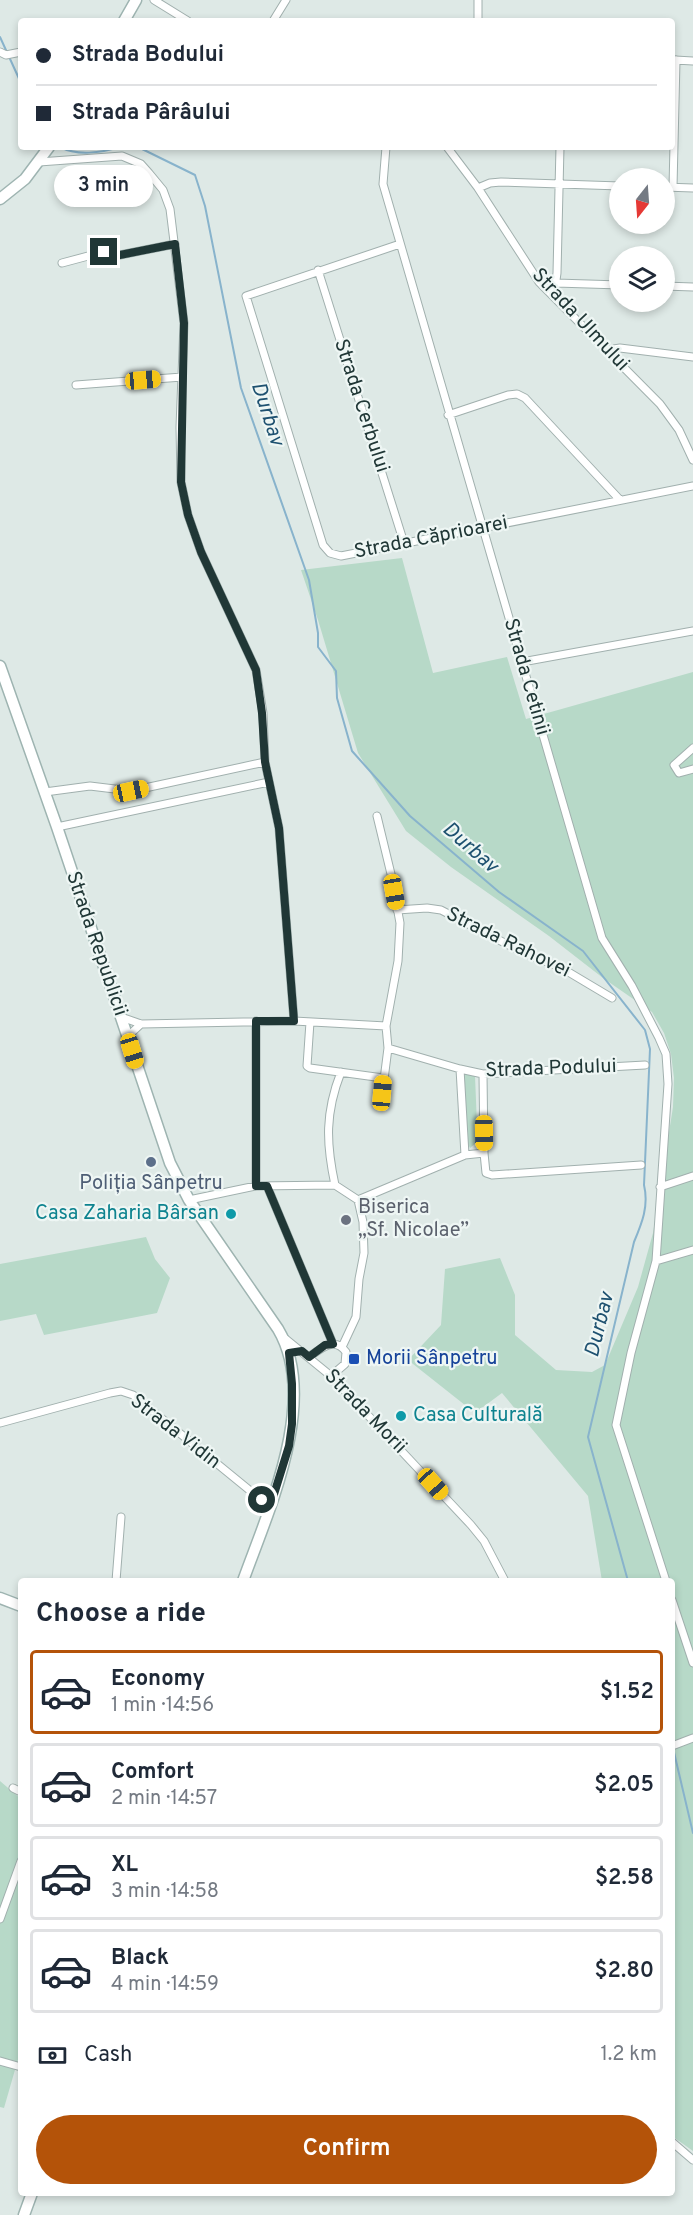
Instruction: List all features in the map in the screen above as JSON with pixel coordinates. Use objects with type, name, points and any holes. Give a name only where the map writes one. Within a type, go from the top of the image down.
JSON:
[{"type":"main road","points":[[126,18],[136,0]]},
{"type":"main road","points":[[0,199],[25,179],[44,154]]},
{"type":"main road","name":"Strada Republicii","points":[[0,666],[57,827],[162,1145],[189,1200],[282,1336],[289,1353],[292,1384],[292,1424],[289,1446],[244,1578]]},
{"type":"main road","points":[[0,1598],[18,1605]]},
{"type":"main road","points":[[24,2215],[31,2196]]},
{"type":"street","points":[[154,0],[183,18]]},
{"type":"street","points":[[275,18],[286,0]]},
{"type":"street","points":[[478,0],[478,18]]},
{"type":"street","points":[[3,53],[18,53]]},
{"type":"street","points":[[675,60],[693,61]]},
{"type":"street","name":"Strada Cetinii","points":[[386,150],[383,184],[448,415],[484,527],[602,938],[632,986],[666,1054],[668,1084],[656,1261],[631,1353],[616,1425],[665,1578]]},
{"type":"street","name":"Strada Ulmului","points":[[449,150],[478,188],[539,282],[671,417],[693,460]]},
{"type":"street","points":[[550,293],[556,283],[560,150]]},
{"type":"street","points":[[673,150],[673,168]]},
{"type":"street","points":[[44,154],[122,156],[141,164],[163,190],[170,209],[184,323],[180,471],[185,504],[201,552],[256,670],[265,762],[280,837],[294,1021]]},
{"type":"street","points":[[478,188],[490,183],[501,182],[609,186]]},
{"type":"street","points":[[675,188],[693,188]]},
{"type":"street","points":[[62,263],[104,252],[105,258],[175,244]]},
{"type":"street","points":[[318,270],[400,244]]},
{"type":"street","name":"Strada Căprioarei","points":[[318,270],[246,296],[323,545],[330,552],[341,556],[693,486]]},
{"type":"street","name":"Strada Cerbului","points":[[318,270],[404,543]]},
{"type":"street","points":[[556,283],[609,285]]},
{"type":"street","points":[[675,286],[693,287]]},
{"type":"street","points":[[607,350],[620,348],[693,357]]},
{"type":"street","points":[[76,385],[182,377]]},
{"type":"street","points":[[448,415],[517,394],[525,398],[620,500]]},
{"type":"street","points":[[522,662],[693,631]]},
{"type":"street","points":[[693,748],[674,765],[679,773],[693,769]]},
{"type":"street","points":[[45,792],[90,786],[131,791],[265,762]]},
{"type":"street","points":[[57,827],[269,782]]},
{"type":"street","points":[[377,816],[400,923],[398,961],[386,1026],[388,1048],[381,1103]]},
{"type":"street","name":"Strada Rahovei","points":[[397,910],[427,908],[441,910],[522,952],[561,967],[612,998]]},
{"type":"street","points":[[121,1017],[141,1024],[294,1021],[386,1026]]},
{"type":"street","points":[[256,1021],[256,1186]]},
{"type":"street","points":[[310,1022],[307,1066],[383,1078]]},
{"type":"street","points":[[127,1037],[141,1024]]},
{"type":"street","name":"Strada Podului","points":[[388,1048],[483,1074],[645,1065]]},
{"type":"street","points":[[460,1069],[465,1155]]},
{"type":"street","points":[[335,1185],[328,1151],[328,1121],[330,1103],[340,1072]]},
{"type":"street","points":[[483,1074],[485,1171],[492,1175],[641,1165]]},
{"type":"street","points":[[358,1200],[465,1155],[484,1153]]},
{"type":"street","points":[[660,1187],[693,1176]]},
{"type":"street","points":[[189,1200],[256,1186],[335,1185],[358,1200],[363,1221],[364,1253],[356,1317],[342,1347]]},
{"type":"street","points":[[267,1186],[333,1344]]},
{"type":"street","points":[[656,1261],[693,1250]]},
{"type":"street","name":"Strada Morii","points":[[282,1336],[331,1377],[471,1525],[484,1541],[503,1578]]},
{"type":"street","points":[[309,1357],[325,1345],[333,1344],[342,1347],[346,1352],[345,1364],[331,1377]]},
{"type":"street","points":[[289,1353],[302,1351]]},
{"type":"street","name":"Strada Vidin","points":[[0,1423],[121,1391],[133,1395],[270,1507]]},
{"type":"street","points":[[116,1578],[121,1517]]},
{"type":"street","points":[[675,1609],[693,1663]]},
{"type":"street","points":[[675,1745],[693,1738]]},
{"type":"street","points":[[13,1788],[18,1790]]},
{"type":"street","points":[[0,1919],[18,1869]]},
{"type":"street","points":[[0,2061],[18,2066]]},
{"type":"street","points":[[675,2145],[693,2160]]},
{"type":"green space","points":[[402,558],[433,673],[507,657],[526,719],[693,672],[693,2151],[675,2138],[675,1578],[602,1578],[588,1496],[502,1393],[475,1413],[408,1360],[441,1325],[445,1269],[500,1258],[515,1295],[515,1335],[556,1370],[592,1372],[605,1365],[638,1287],[653,1233],[673,1107],[674,1078],[671,1054],[664,1033],[652,1012],[451,867],[406,831],[358,753],[301,570]]},
{"type":"green space","points":[[464,1073],[475,1076],[476,1143],[470,1148],[467,1142],[461,1078]]},
{"type":"green space","points":[[146,1237],[155,1259],[170,1278],[157,1313],[44,1335],[36,1314],[0,1321],[0,1264]]},
{"type":"green space","points":[[0,1781],[18,1796],[18,2059],[4,2108],[0,2107]]},
{"type":"waterway","name":"Durbav","points":[[0,37],[18,76]]},
{"type":"waterway","name":"Durbav","points":[[67,150],[89,153],[108,150]]},
{"type":"waterway","name":"Durbav","points":[[144,150],[195,175],[205,206],[241,388],[309,580],[318,633],[318,647],[336,671],[337,698],[352,751],[410,816],[499,892],[583,951],[645,1030],[650,1049],[645,1207],[634,1242],[588,1437],[627,1578]]},
{"type":"waterway","name":"Durbav","points":[[675,1756],[693,1833]]},
{"type":"place","name":"Poliția Sânpetru","points":[[151,1162]]},
{"type":"place","name":"Casa Zaharia Bârsan","points":[[231,1214]]},
{"type":"place","name":"Biserica „Sf. Nicolae”","points":[[346,1220]]},
{"type":"place","name":"Morii Sânpetru","points":[[354,1359]]},
{"type":"place","name":"Casa Culturală","points":[[401,1416]]},
{"type":"route","points":[[104,252],[105,258],[175,244],[184,323],[180,427],[181,482],[188,515],[201,552],[256,670],[265,762],[279,828],[294,1021],[256,1021],[256,1186],[267,1186],[333,1344],[325,1345],[309,1357],[302,1351],[289,1353],[293,1404],[289,1446],[270,1507],[262,1500]]}]
